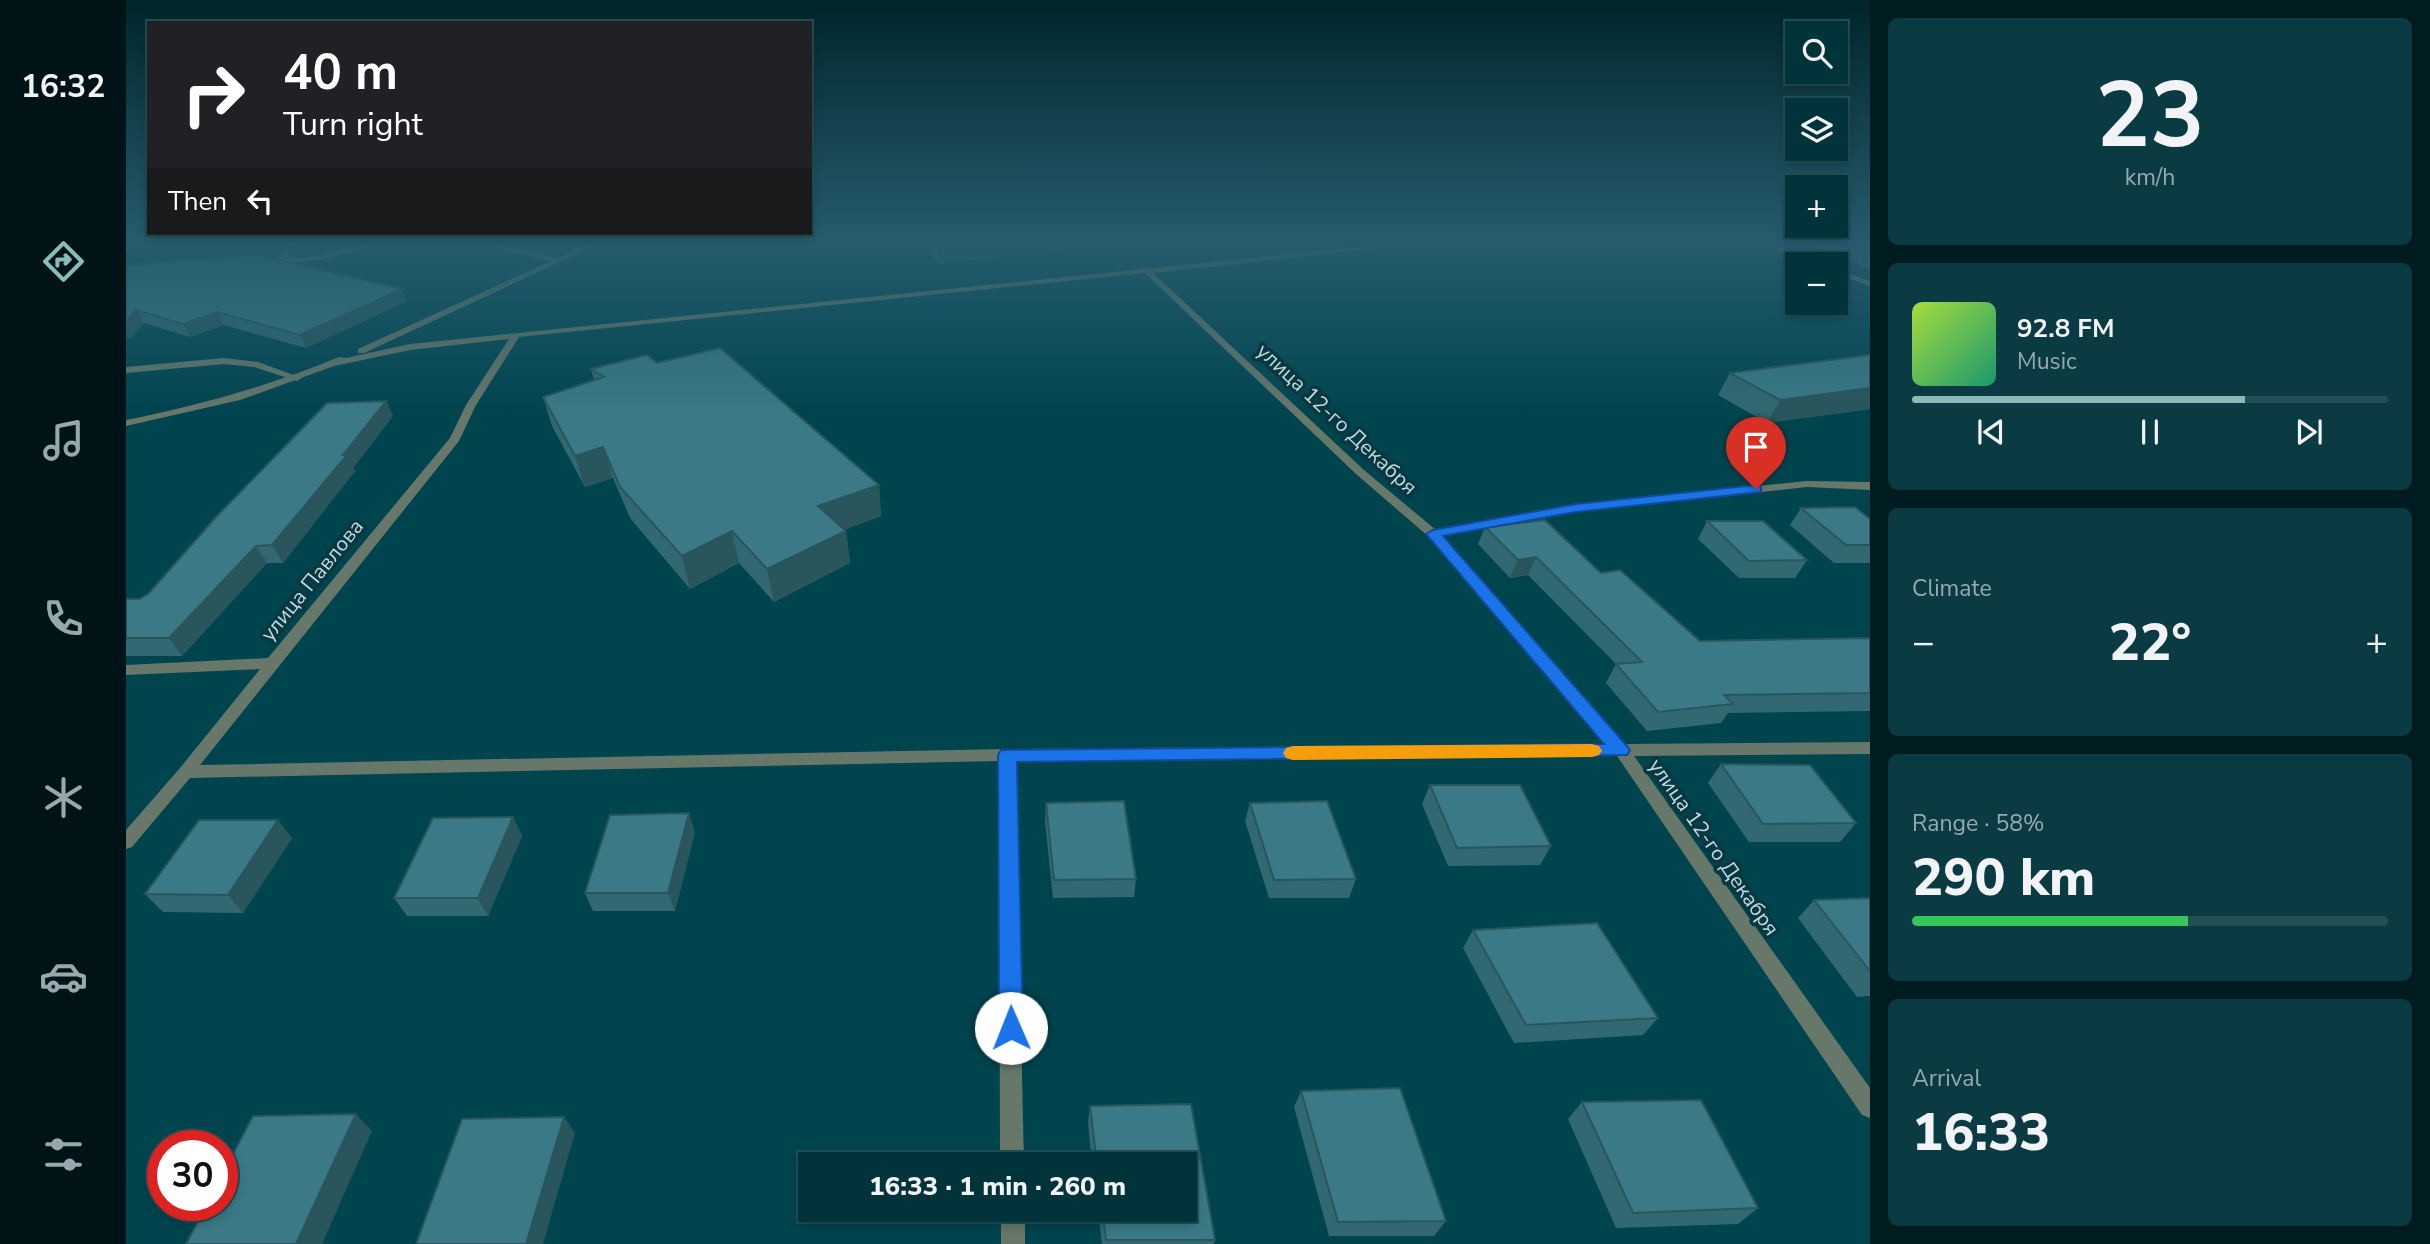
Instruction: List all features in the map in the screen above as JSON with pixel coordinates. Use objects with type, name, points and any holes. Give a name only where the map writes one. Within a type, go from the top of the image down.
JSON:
[{"type":"street","points":[[126,423],[204,407],[297,378],[475,299]]},
{"type":"street","points":[[334,363],[410,347],[870,299]]},
{"type":"street","name":"улица 12-го Декабря","points":[[1177,299],[1360,472],[1433,534],[1621,750],[1870,1107]]},
{"type":"street","name":"улица Павлова","points":[[126,842],[187,772],[272,663],[455,439],[471,405],[516,335]]},
{"type":"street","points":[[126,370],[223,361],[256,364],[297,378]]},
{"type":"street","points":[[1433,534],[1576,508],[1807,484],[1870,486]]},
{"type":"street","points":[[126,670],[272,663]]},
{"type":"street","points":[[187,772],[1007,755],[1870,748]]},
{"type":"street","points":[[1007,755],[1012,1152]]},
{"type":"street","points":[[1013,1222],[1013,1244]]},
{"type":"building","points":[[126,299],[380,299],[300,335],[217,312],[183,324],[136,310],[126,322]]},
{"type":"building","points":[[720,348],[879,485],[818,506],[846,531],[767,569],[732,531],[682,556],[620,487],[603,447],[575,456],[543,397],[604,377],[591,369],[647,355],[657,363]]},
{"type":"building","points":[[1870,355],[1870,388],[1780,400],[1730,373]]},
{"type":"building","points":[[386,401],[343,455],[347,455],[272,545],[256,546],[169,638],[126,638],[126,599],[140,599],[149,593],[216,517],[327,403]]},
{"type":"building","points":[[1855,507],[1870,519],[1870,545],[1846,545],[1801,508]]},
{"type":"building","points":[[1545,520],[1601,573],[1620,570],[1700,641],[1870,638],[1870,693],[1724,695],[1733,704],[1658,712],[1616,664],[1642,662],[1536,557],[1518,560],[1485,527]]},
{"type":"building","points":[[1707,521],[1763,521],[1807,560],[1749,561]]},
{"type":"building","points":[[1721,764],[1810,765],[1856,823],[1763,824]]},
{"type":"building","points":[[1430,785],[1520,785],[1551,846],[1457,848]]},
{"type":"building","points":[[1124,801],[1136,879],[1054,880],[1046,803]]},
{"type":"building","points":[[1327,801],[1356,879],[1274,880],[1250,803]]},
{"type":"building","points":[[689,813],[668,893],[585,893],[610,815]]},
{"type":"building","points":[[513,817],[478,898],[394,898],[433,818]]},
{"type":"building","points":[[199,820],[278,820],[228,895],[145,894]]},
{"type":"building","points":[[1870,898],[1870,971],[1814,900]]},
{"type":"building","points":[[1597,923],[1658,1018],[1526,1025],[1473,930]]},
{"type":"building","points":[[1400,1088],[1446,1221],[1338,1222],[1301,1091]]},
{"type":"building","points":[[1701,1100],[1758,1208],[1633,1213],[1582,1102]]},
{"type":"building","points":[[1191,1104],[1215,1240],[1106,1240],[1104,1222],[1197,1222],[1197,1152],[1096,1152],[1090,1106]]},
{"type":"building","points":[[356,1114],[296,1244],[186,1244],[198,1221],[238,1221],[238,1145],[253,1116]]},
{"type":"building","points":[[564,1117],[526,1244],[416,1244],[462,1119]]},
{"type":"slow traffic","points":[[1293,753],[1592,751]]},
{"type":"route","points":[[1011,1028],[1007,755],[1621,750],[1433,534],[1576,508],[1756,489]]}]
